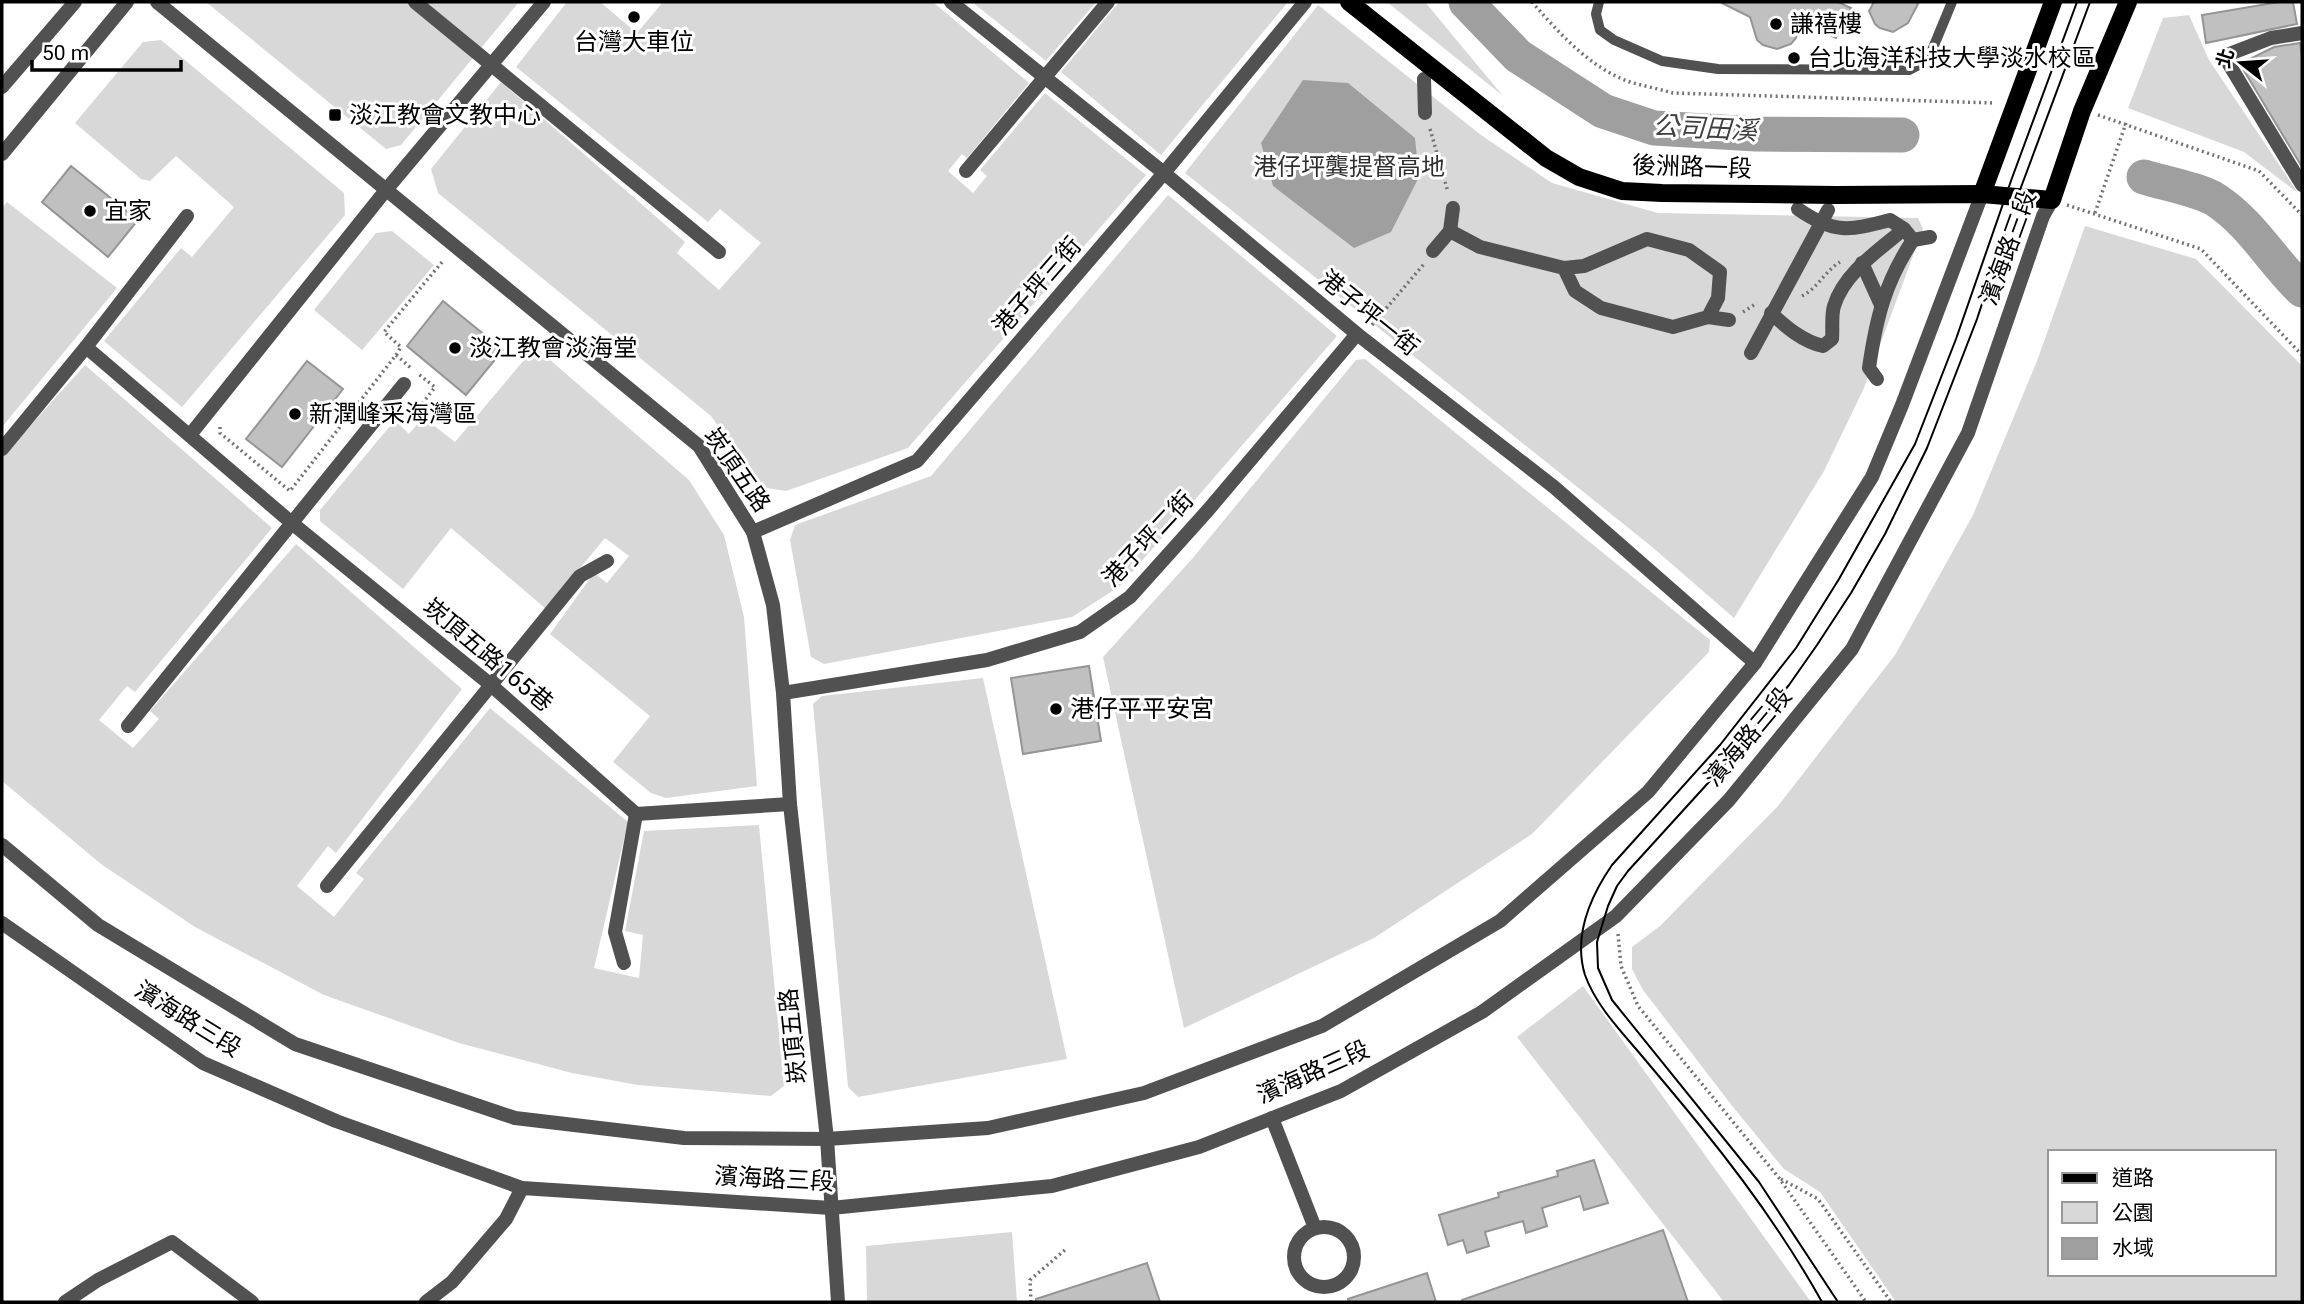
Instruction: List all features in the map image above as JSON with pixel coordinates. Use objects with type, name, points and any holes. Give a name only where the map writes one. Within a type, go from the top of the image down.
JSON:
[{"type":"main road","name":"後洲路一段","points":[[1349,2],[1546,158],[1579,177],[1622,191],[1836,195],[1982,194],[2052,200]]},
{"type":"main road","name":"濱海路三段","points":[[1982,194],[2053,2]]},
{"type":"main road","name":"濱海路三段","points":[[2052,200],[2082,111],[2128,2]]},
{"type":"street","points":[[2,87],[75,2]]},
{"type":"street","points":[[2,154],[127,2]]},
{"type":"street","name":"崁頂五路","points":[[157,2],[699,446],[753,532],[773,605],[783,692],[790,804],[827,1139],[838,1302]]},
{"type":"street","points":[[415,2],[719,253]]},
{"type":"street","points":[[190,435],[386,190],[544,2]]},
{"type":"street","name":"港子坪一街","points":[[951,2],[1554,487],[1755,663]]},
{"type":"street","points":[[966,171],[1108,2]]},
{"type":"street","name":"港子坪三街","points":[[753,532],[917,461],[1164,173],[1305,2]]},
{"type":"street","points":[[2302,33],[2270,38],[2224,56],[2302,186]]},
{"type":"street","points":[[1424,79],[1425,113]]},
{"type":"street","name":"濱海路三段","points":[[2,845],[98,925],[295,1044],[515,1118],[684,1138],[827,1139],[988,1129],[1143,1093],[1322,1026],[1500,921],[1648,792],[1755,663],[1872,477],[1982,194]]},
{"type":"street","name":"濱海路三段","points":[[2,923],[203,1063],[336,1121],[522,1188],[831,1208],[1052,1186],[1199,1147],[1341,1091],[1482,1012],[1616,916],[1729,800],[1852,649],[1968,433],[2043,216],[2052,200]]},
{"type":"street","points":[[1433,251],[1450,230],[1452,208]]},
{"type":"street","points":[[1798,209],[1820,225],[1844,229],[1889,220],[1909,235],[1930,237]]},
{"type":"street","points":[[1751,353],[1770,313],[1828,210]]},
{"type":"street","points":[[2,450],[187,216]]},
{"type":"street","points":[[1450,230],[1480,247],[1564,268],[1584,266],[1647,239],[1689,250],[1720,272],[1718,298],[1708,317]]},
{"type":"street","points":[[1770,313],[1786,328],[1811,343],[1823,345],[1832,339],[1833,308],[1840,292],[1863,263],[1909,235]]},
{"type":"street","points":[[1877,379],[1869,368],[1881,305],[1909,235]]},
{"type":"street","points":[[1863,263],[1881,305]]},
{"type":"street","points":[[1564,268],[1575,291],[1601,308],[1672,327],[1708,317],[1729,320]]},
{"type":"street","name":"港子坪二街","points":[[783,692],[987,660],[1080,632],[1130,597],[1363,332]]},
{"type":"street","name":"崁頂五路165巷","points":[[86,346],[293,524],[491,685],[636,814]]},
{"type":"street","points":[[128,726],[404,384]]},
{"type":"street","points":[[327,886],[580,576],[607,561]]},
{"type":"street","points":[[624,962],[615,932],[636,814],[790,804]]},
{"type":"street","points":[[1272,1118],[1315,1228]]},
{"type":"street","points":[[426,1302],[452,1282],[506,1219],[522,1188]]},
{"type":"street","points":[[1315,1228],[1334,1228],[1342,1233],[1353,1248],[1352,1267],[1348,1276],[1331,1287],[1312,1285],[1304,1280],[1294,1264],[1295,1246],[1300,1238],[1315,1228]]},
{"type":"street","points":[[65,1302],[98,1280],[172,1242],[252,1302]]},
{"type":"lane","points":[[1599,2],[1596,15],[1600,30],[1614,40],[1662,61],[1718,69],[1909,70],[1928,61],[1952,2]]},
{"type":"path","points":[[2082,111],[2126,123],[2259,171],[2302,215]]},
{"type":"path","points":[[1425,113],[1452,208]]},
{"type":"path","points":[[2095,214],[2126,123]]},
{"type":"path","points":[[2052,200],[2201,249],[2302,355]]},
{"type":"path","points":[[1789,279],[1794,293],[1800,297],[1812,291],[1833,267],[1844,260],[1863,263]]},
{"type":"path","points":[[220,422],[219,433],[290,491],[396,355],[401,347],[384,332],[442,262]]},
{"type":"path","points":[[1363,332],[1416,276]]},
{"type":"path","points":[[396,355],[435,387],[409,421]]},
{"type":"path","points":[[1616,916],[1621,966],[1638,1006],[1779,1178],[1866,1302]]},
{"type":"path","points":[[1779,1178],[1818,1199],[1891,1302]]},
{"type":"path","points":[[1031,1302],[1030,1280],[1066,1249]]},
{"type":"green space","points":[[206,2],[519,2],[401,145],[386,149]]},
{"type":"green space","points":[[567,2],[600,2],[637,33],[663,2],[933,2],[1029,83],[967,158],[962,154],[948,171],[973,193],[987,176],[980,170],[1045,93],[1146,175],[908,448],[786,491],[761,487],[711,416],[438,193],[431,169],[501,82],[685,242],[677,253],[719,290],[761,243],[720,209],[708,222],[516,67]]},
{"type":"green space","points":[[972,2],[1096,2],[1046,61]]},
{"type":"green space","points":[[1119,2],[1288,2],[1161,155],[1061,72]]},
{"type":"green space","points":[[1387,2],[1425,2],[1503,96]]},
{"type":"green space","name":"港仔坪龔提督高地","points":[[1318,5],[1481,135],[1552,183],[1658,213],[1918,218],[1923,229],[1864,388],[1824,471],[1734,618],[1651,546],[1185,173]]},
{"type":"green space","points":[[2189,15],[2209,60],[2298,193],[2244,152],[2128,108],[2163,18]]},
{"type":"green space","points":[[161,40],[344,193],[345,215],[182,407],[104,341],[181,248],[192,257],[234,207],[176,156],[150,181],[141,179],[75,123],[143,42]]},
{"type":"green space","points":[[1168,195],[1337,336],[1120,586],[1072,617],[824,664],[811,657],[790,540],[795,525],[931,476]]},
{"type":"green space","points":[[7,202],[117,288],[2,427],[2,208]]},
{"type":"green space","points":[[2085,226],[2196,259],[2302,366],[2302,1302],[1896,1302],[1820,1192],[1784,1169],[1643,990],[1632,969],[1632,947],[1660,926],[1778,806],[1895,655],[1973,515],[2037,361]]},
{"type":"green space","points":[[392,231],[434,265],[362,350],[314,310],[376,233]]},
{"type":"green space","points":[[535,347],[689,480],[724,535],[744,617],[757,786],[666,798],[651,793],[613,762],[650,716],[550,634],[594,573],[607,583],[629,556],[605,538],[546,609],[451,528],[403,589],[320,521],[320,510],[395,420],[409,434],[423,417],[455,442]]},
{"type":"green space","points":[[1365,359],[1710,640],[1709,652],[1532,834],[1374,938],[1184,1028],[1103,657],[1192,559],[1356,360]]},
{"type":"green space","points":[[85,365],[272,528],[135,692],[127,686],[99,720],[133,748],[159,719],[150,711],[296,544],[462,689],[336,853],[328,846],[297,886],[334,917],[364,879],[356,873],[490,708],[628,822],[594,968],[639,978],[643,935],[625,931],[644,831],[759,825],[784,1086],[771,1096],[638,1085],[572,1073],[459,1043],[324,995],[195,927],[101,864],[2,781],[2,457]]},
{"type":"green space","points":[[983,678],[1067,1059],[858,1097],[848,1087],[813,704],[822,696]]},
{"type":"green space","points":[[1583,986],[1811,1302],[1724,1302],[1517,1037]]},
{"type":"green space","points":[[1012,1232],[1017,1302],[867,1302],[866,1246]]},
{"type":"water","points":[[1303,80],[1348,83],[1415,138],[1419,177],[1391,232],[1354,248],[1273,186],[1261,143]]},
{"type":"building","points":[[1720,2],[1838,2],[1851,8],[1836,38],[1802,22],[1791,44],[1777,49],[1757,40],[1750,17]]},
{"type":"building","name":"謙禧樓","points":[[1874,2],[1919,2],[1908,23],[1893,32],[1875,24],[1869,11]]},
{"type":"building","points":[[2293,2],[2297,24],[2206,43],[2202,15]]},
{"type":"building","points":[[2300,43],[2302,167],[2240,64],[2274,47]]},
{"type":"building","name":"宜家","points":[[71,166],[138,220],[108,257],[42,202]]},
{"type":"building","name":"淡江教會淡海堂","points":[[443,301],[503,350],[466,395],[407,346]]},
{"type":"building","name":"新潤峰采海灣區","points":[[307,361],[343,389],[282,467],[246,439]]},
{"type":"building","name":"港仔平平安宮","points":[[1089,666],[1101,741],[1023,754],[1011,678]]},
{"type":"building","points":[[1594,1160],[1608,1203],[1584,1210],[1580,1196],[1542,1208],[1547,1226],[1526,1233],[1523,1221],[1485,1232],[1489,1246],[1467,1253],[1463,1240],[1448,1245],[1439,1215],[1499,1197],[1498,1193],[1558,1176],[1557,1171]]},
{"type":"building","points":[[1663,1230],[1688,1302],[1462,1302],[1462,1300]]},
{"type":"building","points":[[1147,1263],[1160,1302],[1036,1302],[1036,1299]]},
{"type":"building","points":[[1427,1273],[1436,1302],[1349,1302],[1348,1299]]},
{"type":"waterway","name":"公司田溪","points":[[1466,2],[1518,56],[1603,111],[1654,128],[1756,134],[1902,135]]},
{"type":"waterway","name":"公司田溪","points":[[2144,177],[2192,190],[2216,200],[2251,231],[2302,290]]},
{"type":"tram line","points":[[1822,1302],[1780,1234],[1734,1169],[1601,1005],[1585,975],[1582,931],[1597,890],[1612,865],[1720,745],[1796,648],[1839,579],[1915,444],[1956,339],[2077,2]]},
{"type":"tram line","points":[[1838,1302],[1759,1182],[1612,1000],[1598,968],[1597,942],[1617,886],[1719,771],[1789,685],[1851,593],[1885,534],[1927,448],[1977,319],[2017,198],[2090,2]]},
{"type":"place","name":"台灣大車位","points":[[634,17]]},
{"type":"place","name":"謙禧樓","points":[[1776,24]]},
{"type":"place","name":"台北海洋科技大學淡水校區","points":[[1794,58]]},
{"type":"place","name":"淡江教會文教中心","points":[[335,115]]},
{"type":"place","name":"宜家","points":[[90,211]]},
{"type":"place","name":"淡江教會淡海堂","points":[[455,348]]},
{"type":"place","name":"新潤峰采海灣區","points":[[295,414]]},
{"type":"place","name":"港仔平平安宮","points":[[1056,709]]}]
